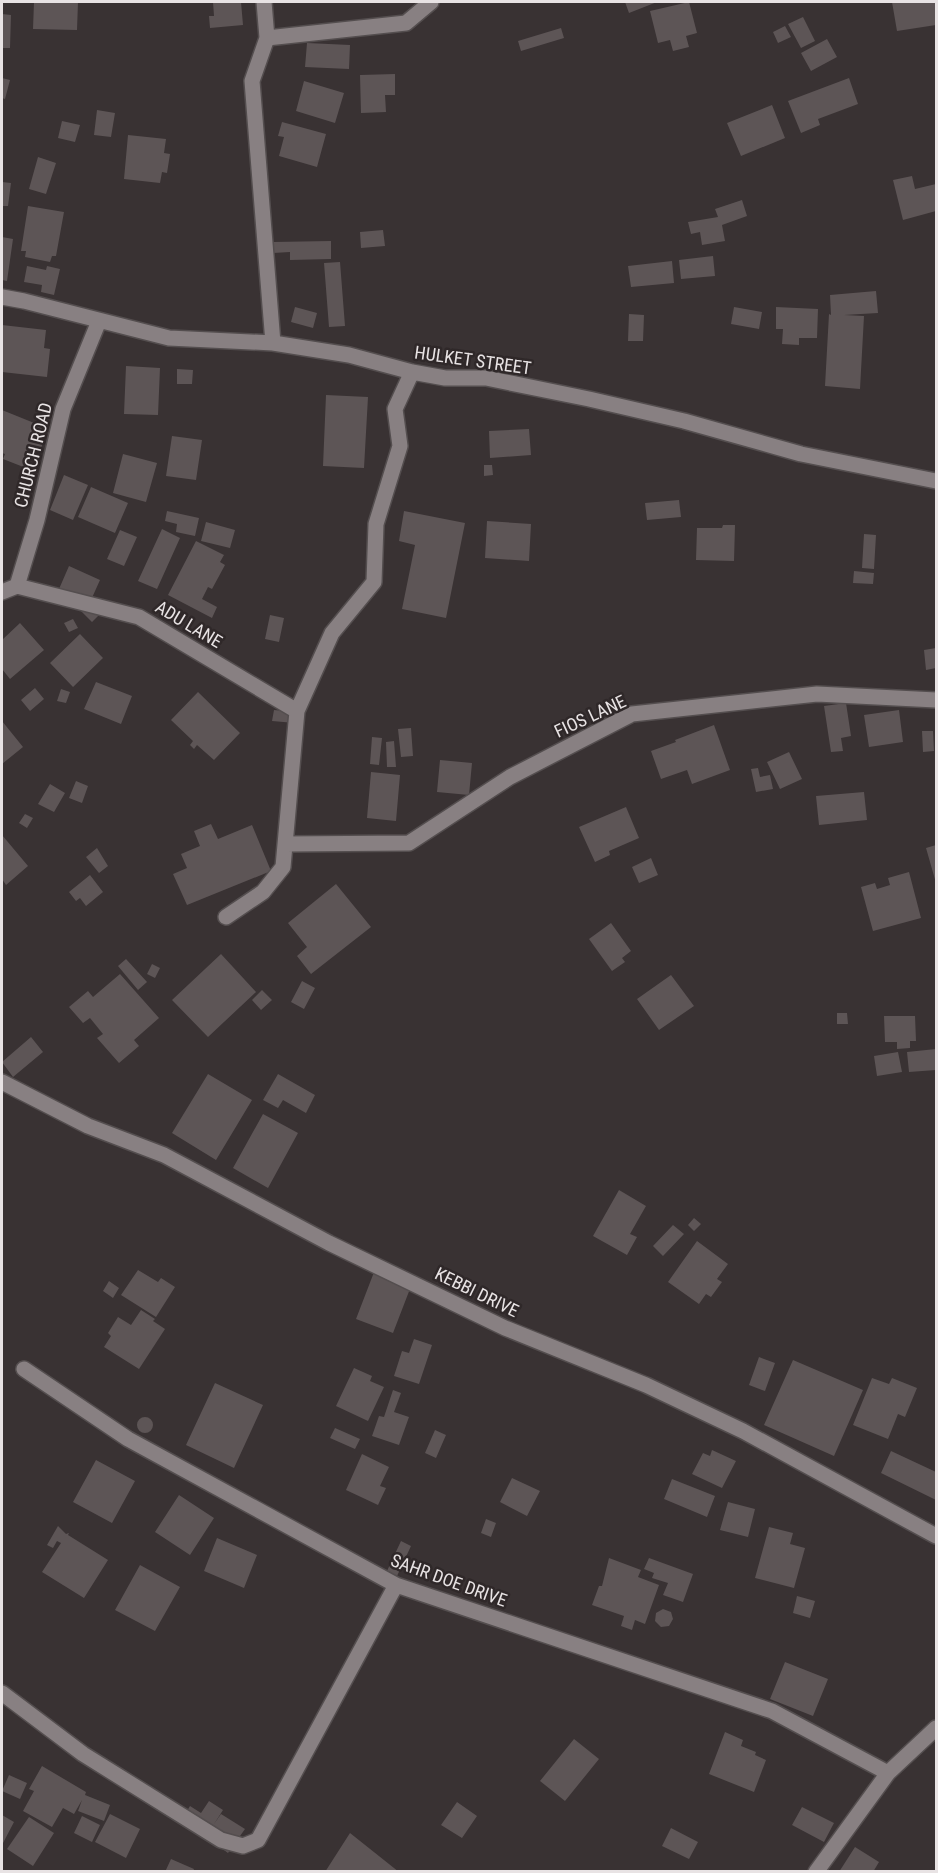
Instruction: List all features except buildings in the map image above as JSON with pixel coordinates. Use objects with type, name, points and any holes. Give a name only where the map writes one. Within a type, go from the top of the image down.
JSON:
[{"type":"street","points":[[264,2],[267,38],[252,81],[273,343]]},
{"type":"street","points":[[267,38],[406,23],[431,2]]},
{"type":"street","name":"HULKET STREET","points":[[2,297],[169,338],[273,343],[349,355],[412,372],[445,378],[486,378],[684,421],[801,454],[936,480]]},
{"type":"street","name":"CHURCH ROAD","points":[[16,586],[37,520],[63,408],[99,321]]},
{"type":"street","points":[[226,917],[262,891],[283,867],[297,711],[332,633],[374,582],[376,524],[400,447],[395,409],[412,372]]},
{"type":"street","points":[[2,592],[16,586]]},
{"type":"street","name":"ADU LANE","points":[[16,586],[140,617],[297,711]]},
{"type":"street","name":"FIOS LANE","points":[[285,844],[409,843],[510,777],[632,714],[817,694],[936,700]]},
{"type":"street","name":"KEBBI DRIVE","points":[[2,1082],[88,1126],[164,1155],[329,1243],[505,1328],[646,1385],[734,1427],[936,1536]]},
{"type":"street","name":"SAHR DOE DRIVE","points":[[24,1369],[128,1439],[396,1585],[772,1711],[888,1773]]},
{"type":"street","points":[[2,1693],[83,1754],[221,1840],[243,1846],[258,1840],[396,1585]]},
{"type":"street","points":[[816,1872],[888,1773],[936,1728]]}]
